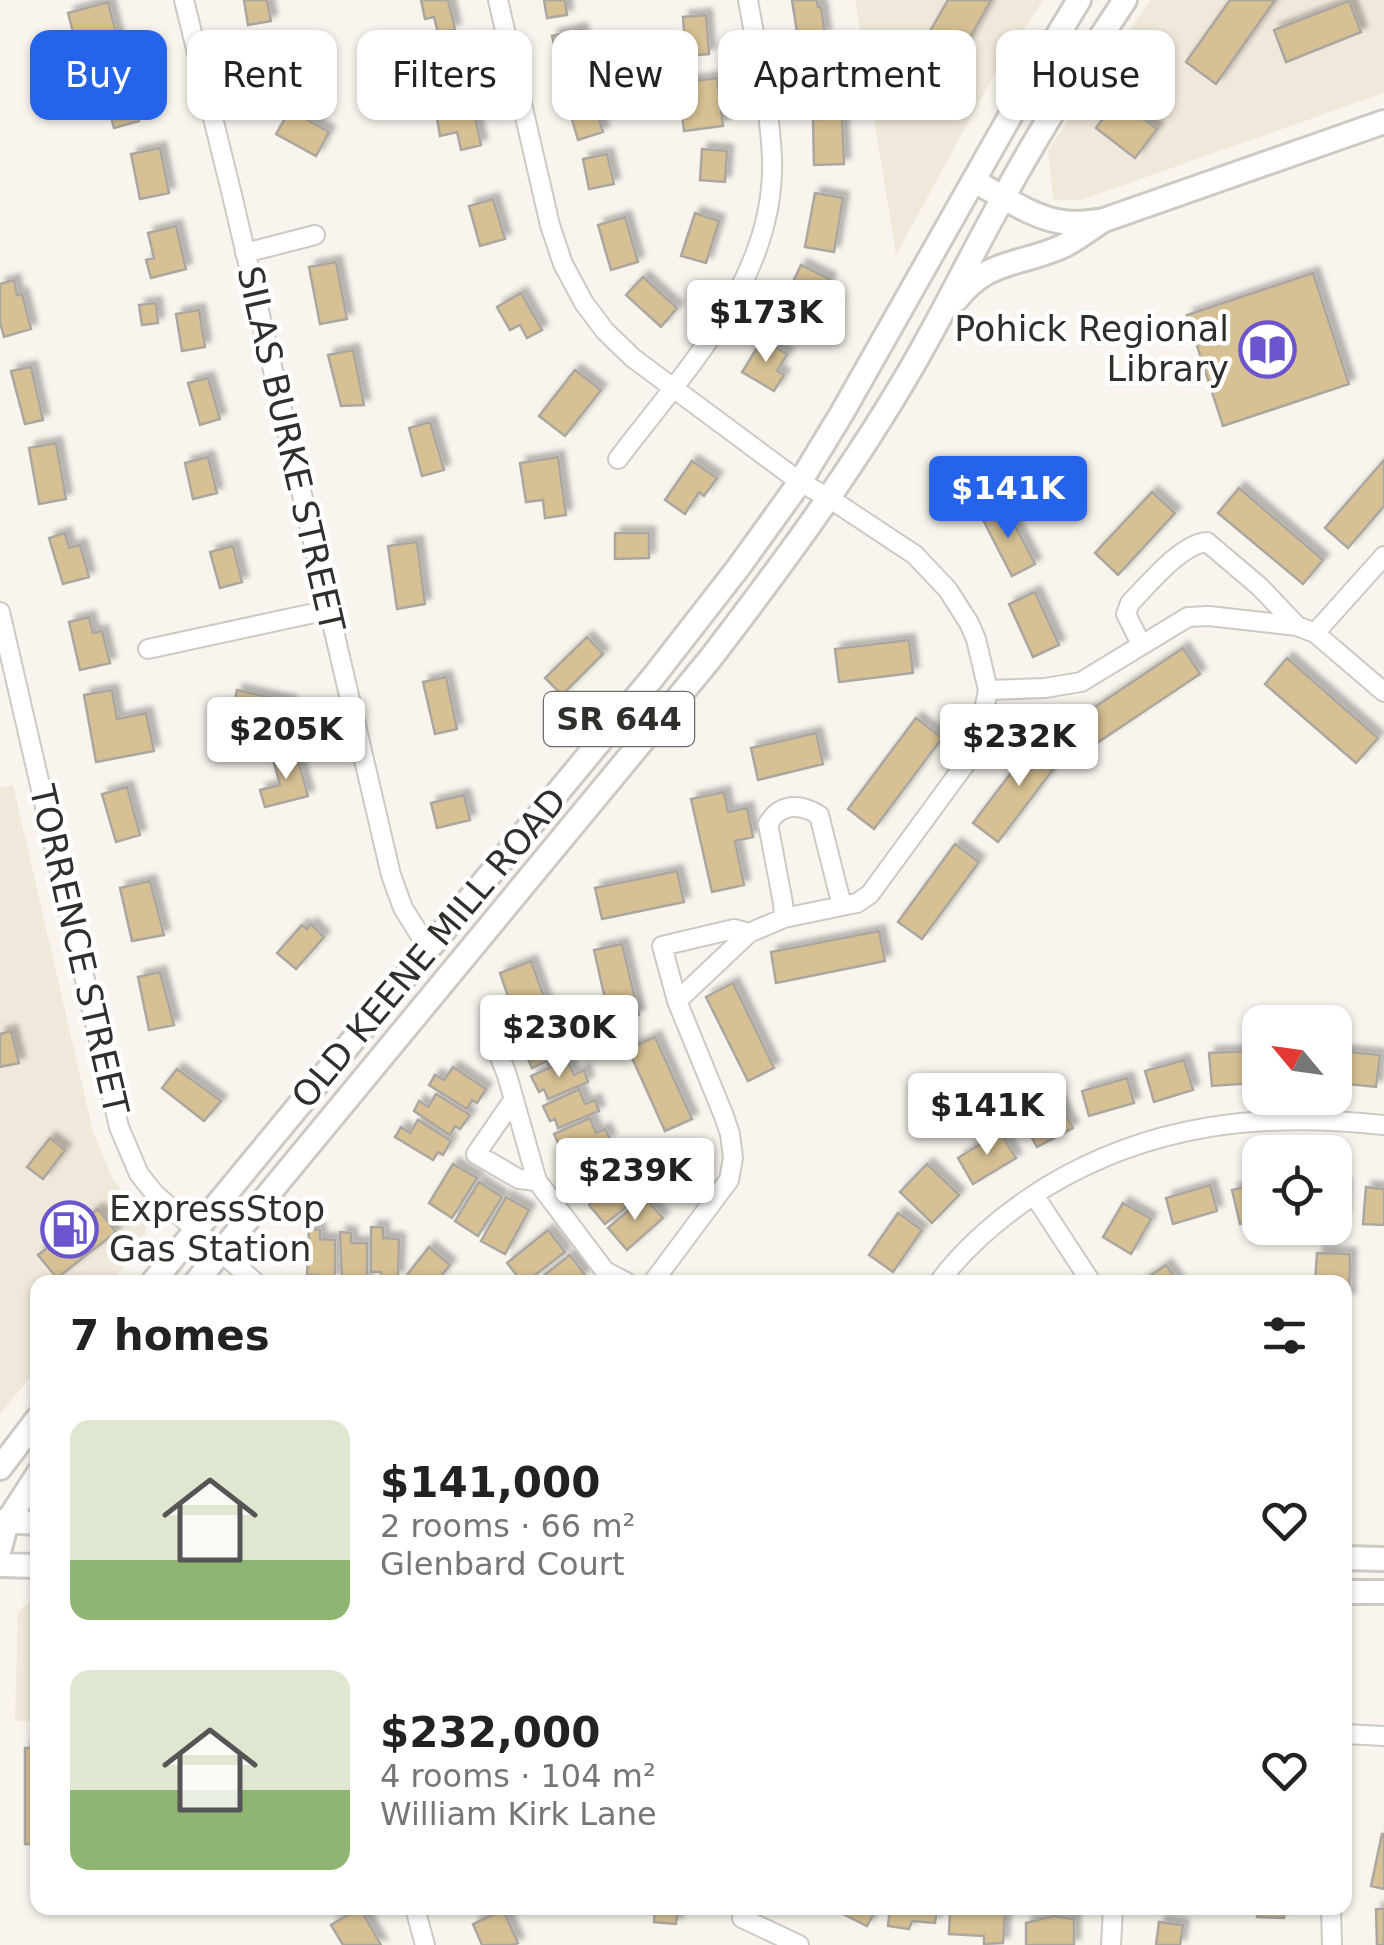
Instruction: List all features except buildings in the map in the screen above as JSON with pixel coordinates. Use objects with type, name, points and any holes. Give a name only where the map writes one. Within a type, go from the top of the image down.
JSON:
[{"type":"main road","name":"OLD KEENE MILL ROAD","points":[[158,1275],[654,676],[738,568],[800,482],[842,413],[1079,0]]},
{"type":"main road","name":"OLD KEENE MILL ROAD","points":[[202,1275],[710,659],[828,498],[913,366],[1003,196],[1125,0]]},
{"type":"main road","points":[[974,180],[1049,218],[1081,223],[1104,220],[1384,122]]},
{"type":"main road","points":[[928,336],[967,286],[986,271],[1063,247],[1104,220]]},
{"type":"main road","points":[[0,1468],[30,1429]]},
{"type":"main road","points":[[0,1548],[4,1521],[30,1485]]},
{"type":"main road","points":[[4,1521],[30,1523]]},
{"type":"main road","points":[[1352,1558],[1384,1559]]},
{"type":"main road","points":[[0,1565],[30,1566]]},
{"type":"main road","points":[[1352,1592],[1384,1592]]},
{"type":"street","name":"SILAS BURKE STREET","points":[[184,0],[391,875],[403,908],[428,948]]},
{"type":"street","points":[[498,0],[550,224],[563,264],[584,303],[605,331],[672,388],[800,482],[915,554],[948,590],[969,623],[988,690],[978,741],[966,763],[870,894],[857,902],[784,918],[749,933],[677,1001]]},
{"type":"street","points":[[618,459],[726,315],[748,274],[766,215],[772,162],[769,120],[748,0]]},
{"type":"street","points":[[245,253],[315,235]]},
{"type":"street","points":[[1141,644],[1126,614],[1130,603],[1198,542],[1208,542],[1297,626]]},
{"type":"street","points":[[1315,633],[1384,556]]},
{"type":"street","points":[[148,650],[328,610]]},
{"type":"street","name":"TORRENCE STREET","points":[[0,612],[5,656],[119,1127],[139,1174],[155,1194],[247,1275]]},
{"type":"street","points":[[988,690],[1081,682],[1188,617],[1209,616],[1297,626],[1315,633],[1384,692]]},
{"type":"street","points":[[784,918],[768,824],[774,814],[787,807],[806,806],[819,815],[842,906]]},
{"type":"street","points":[[659,1275],[729,1180],[732,1158],[730,1134],[677,1001],[662,946],[734,929],[749,933]]},
{"type":"street","points":[[538,1018],[515,1017],[502,1022],[492,1038],[537,1181],[605,1270],[614,1275]]},
{"type":"street","points":[[514,1098],[476,1154],[519,1179],[537,1181]]},
{"type":"street","points":[[945,1275],[999,1219],[1034,1195],[1124,1148],[1224,1124],[1340,1120],[1384,1126]]},
{"type":"street","points":[[1034,1195],[1086,1275]]},
{"type":"street","points":[[1352,1734],[1384,1736]]},
{"type":"street","points":[[417,1915],[425,1945]]},
{"type":"street","points":[[1111,1945],[1113,1915]]},
{"type":"street","points":[[1332,1915],[1332,1945]]},
{"type":"street","points":[[742,1918],[799,1945]]},
{"type":"shaded area","points":[[855,0],[1043,0],[1024,30],[996,30],[996,72],[976,108],[976,30],[860,30]]},
{"type":"shaded area","points":[[1150,0],[1384,0],[1384,93],[1081,200],[1053,200],[1048,150],[1068,120],[1175,120],[1175,30],[1130,30]]},
{"type":"shaded area","points":[[874,120],[970,120],[896,255]]},
{"type":"shaded area","points":[[13,785],[93,1132],[113,1179],[146,1222],[146,1241],[117,1275],[30,1275],[30,1378],[0,1414],[0,788]]},
{"type":"shaded area","points":[[30,1602],[30,1722],[15,1721],[18,1612]]},
{"type":"place","name":"Pohick Regional Library","points":[[1268,349]]},
{"type":"place","name":"ExpressStop Gas Station","points":[[70,1229]]}]
